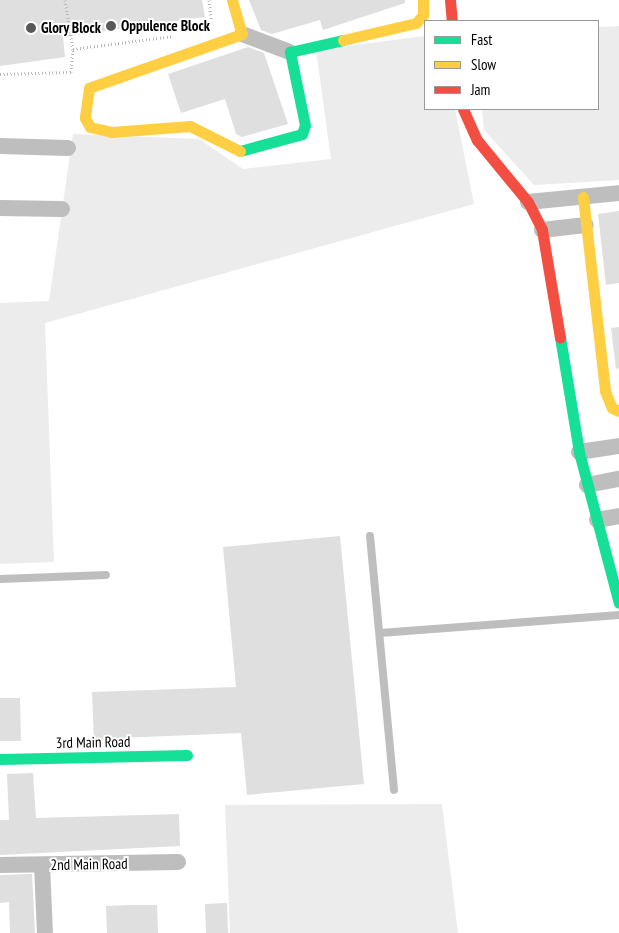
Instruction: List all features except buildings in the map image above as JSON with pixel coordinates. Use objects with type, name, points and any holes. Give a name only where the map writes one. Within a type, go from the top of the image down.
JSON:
[{"type":"street","points":[[232,0],[242,34]]},
{"type":"street","points":[[290,52],[305,125],[302,134],[241,151],[190,126],[100,131],[85,118],[89,88],[242,34],[290,52],[412,25],[426,4],[451,11]]},
{"type":"street","points":[[463,110],[477,140],[528,202],[542,230],[579,452],[597,520],[612,550],[619,602]]},
{"type":"street","points":[[0,146],[68,148]]},
{"type":"street","points":[[528,202],[619,193]]},
{"type":"street","points":[[583,197],[604,391],[612,408],[619,411]]},
{"type":"street","points":[[0,208],[62,209]]},
{"type":"street","points":[[542,230],[586,225]]},
{"type":"street","points":[[579,452],[619,446]]},
{"type":"street","points":[[587,484],[619,479]]},
{"type":"street","points":[[597,520],[619,516]]},
{"type":"street","name":"3rd Main Road","points":[[0,759],[187,755]]},
{"type":"street","name":"2nd Main Road","points":[[0,865],[178,862]]},
{"type":"street","points":[[42,865],[45,933]]},
{"type":"lane","points":[[370,536],[394,790]]},
{"type":"lane","points":[[0,579],[106,575]]},
{"type":"lane","points":[[380,633],[619,615]]},
{"type":"path","points":[[0,74],[71,72],[73,48],[65,0]]},
{"type":"path","points":[[209,0],[210,29]]},
{"type":"path","points":[[73,48],[178,35]]},
{"type":"shaded area","points":[[619,26],[619,180],[534,185],[484,130],[482,110],[599,110],[599,27]]},
{"type":"shaded area","points":[[424,36],[424,110],[455,110],[474,204],[45,323],[54,562],[0,564],[0,303],[49,301],[73,134],[199,139],[243,169],[331,159],[316,50]]},
{"type":"shaded area","points":[[442,804],[458,933],[230,933],[225,805]]},
{"type":"traffic: fast","points":[[240,151],[302,134],[305,125],[290,52],[343,40]]},
{"type":"traffic: fast","points":[[560,337],[579,452],[619,603]]},
{"type":"traffic: fast","points":[[0,759],[187,755]]},
{"type":"traffic: slow","points":[[232,0],[242,34],[89,88],[85,118],[90,127],[111,132],[190,126],[240,151]]},
{"type":"traffic: slow","points":[[343,40],[416,23],[423,15],[423,0]]},
{"type":"traffic: slow","points":[[583,197],[605,391],[612,408],[619,411]]},
{"type":"traffic: jam","points":[[450,0],[452,20]]},
{"type":"traffic: jam","points":[[463,110],[477,140],[528,202],[542,230],[560,337]]},
{"type":"place","name":"Oppulence Block","points":[[111,26]]},
{"type":"place","name":"Glory Block","points":[[31,28]]}]
